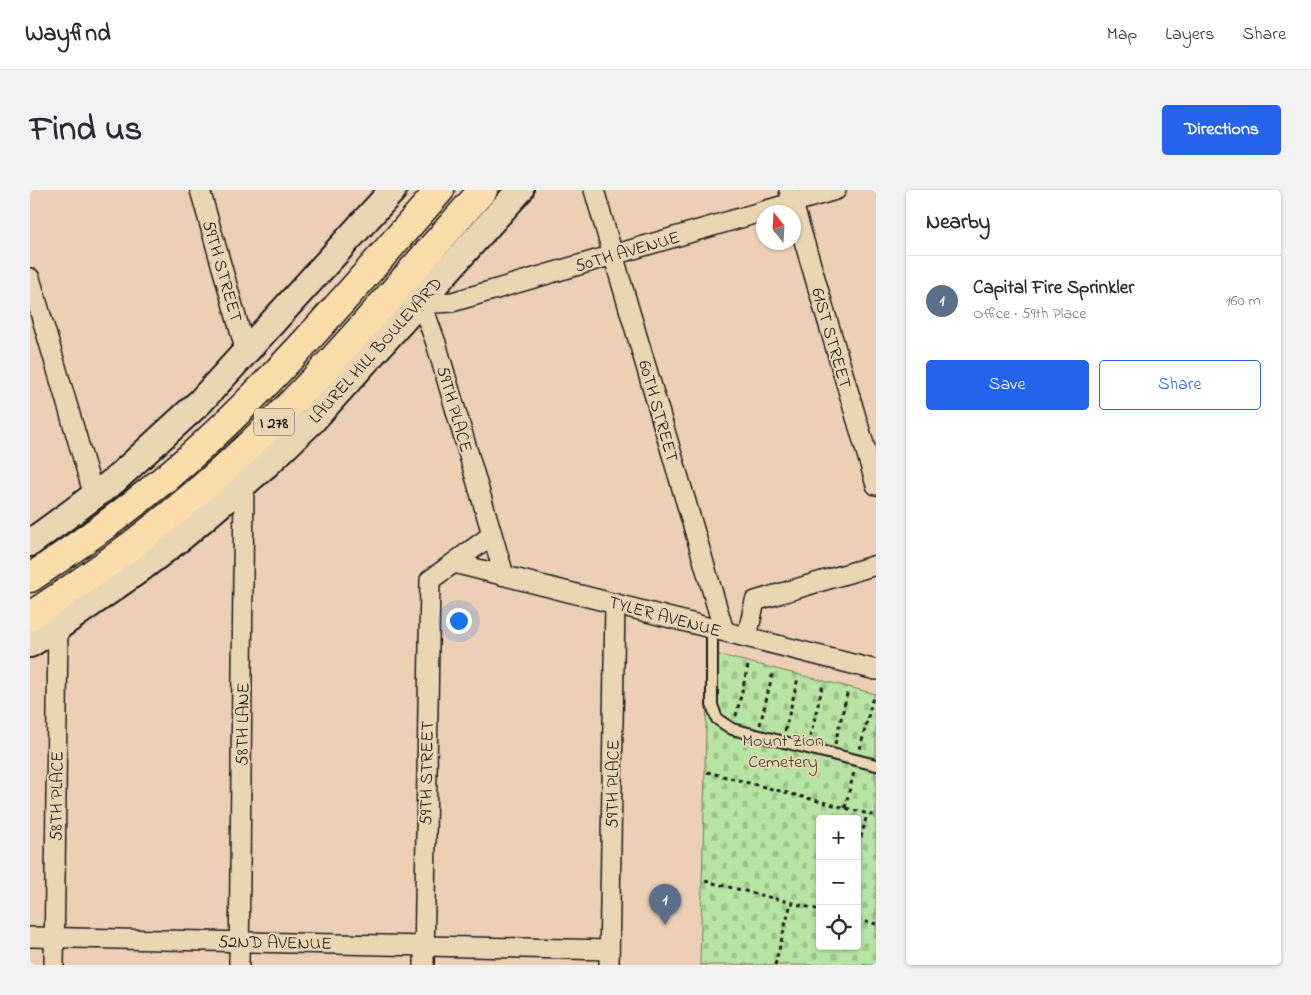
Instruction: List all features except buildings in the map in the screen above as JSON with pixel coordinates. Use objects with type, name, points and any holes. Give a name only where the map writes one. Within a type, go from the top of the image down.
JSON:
[{"type":"highway","name":"I 278","points":[[30,578],[135,503],[220,429],[300,348],[440,190]]},
{"type":"highway","name":"I 278","points":[[30,616],[135,543],[244,451],[324,368],[483,190]]},
{"type":"main road","points":[[30,543],[94,496],[186,415],[246,352],[393,190]]},
{"type":"main road","name":"LAUREL HILL BOULEVARD","points":[[30,644],[58,627],[136,572],[183,536],[244,484],[312,421],[520,190]]},
{"type":"street","name":"59TH STREET","points":[[200,190],[246,352]]},
{"type":"street","name":"60TH STREET","points":[[594,190],[718,630]]},
{"type":"street","name":"50TH AVENUE","points":[[416,304],[452,302],[613,255],[791,196],[836,190]]},
{"type":"street","name":"61ST STREET","points":[[791,196],[876,485]]},
{"type":"street","points":[[30,278],[94,496]]},
{"type":"street","name":"59TH PLACE","points":[[416,304],[428,321],[436,343],[504,575]]},
{"type":"street","name":"58TH LANE","points":[[239,965],[244,484]]},
{"type":"street","points":[[454,563],[492,535]]},
{"type":"street","name":"59TH STREET","points":[[424,965],[430,580],[454,563]]},
{"type":"street","name":"TYLER AVENUE","points":[[454,563],[876,670]]},
{"type":"street","points":[[747,637],[755,601],[876,565]]},
{"type":"street","name":"59TH PLACE","points":[[609,957],[615,603]]},
{"type":"street","name":"58TH PLACE","points":[[54,965],[58,627]]},
{"type":"street","name":"52ND AVENUE","points":[[30,937],[424,945],[609,957]]},
{"type":"lane","points":[[718,630],[712,705],[717,719],[732,729],[876,765]]},
{"type":"path","points":[[732,729],[748,666]]},
{"type":"path","points":[[757,735],[773,672]]},
{"type":"path","points":[[782,741],[798,678]]},
{"type":"path","points":[[807,748],[822,684]]},
{"type":"path","points":[[832,754],[848,690]]},
{"type":"path","points":[[707,772],[876,816]]},
{"type":"path","points":[[861,838],[867,814]]},
{"type":"path","points":[[705,881],[816,909]]},
{"type":"path","points":[[775,965],[791,903]]},
{"type":"path","points":[[861,921],[876,924]]},
{"type":"green space","name":"Mount Zion Cemetery","points":[[708,652],[876,694],[876,965],[700,965]]},
{"type":"place","name":"Capital Fire Sprinkler","points":[[665,925]]}]
